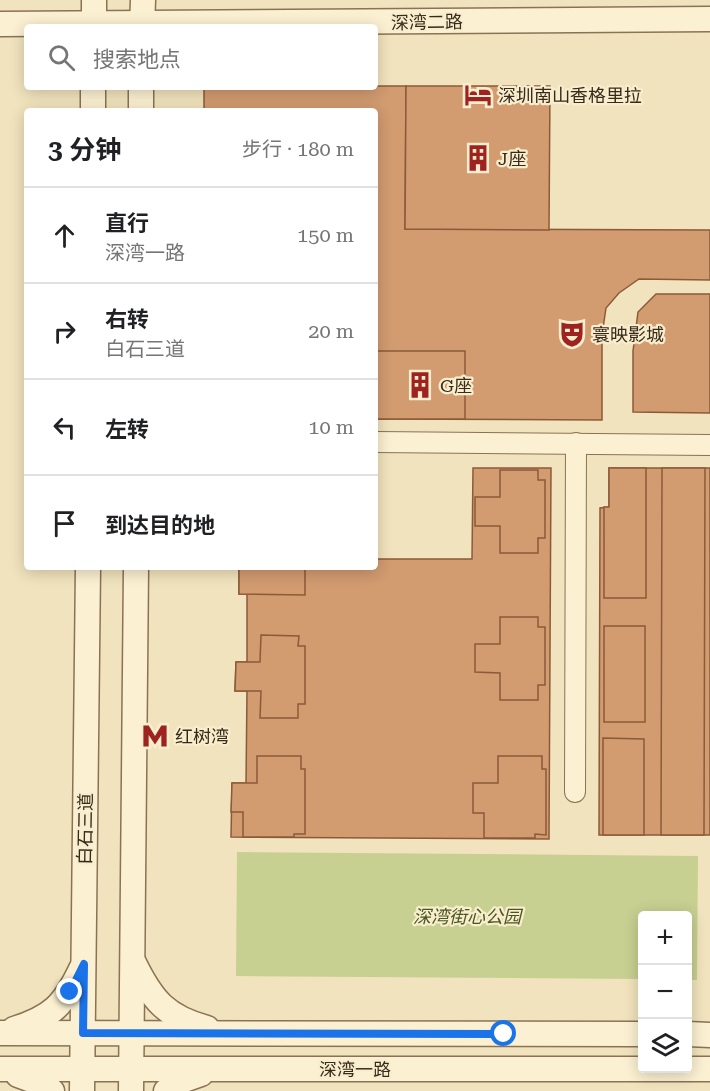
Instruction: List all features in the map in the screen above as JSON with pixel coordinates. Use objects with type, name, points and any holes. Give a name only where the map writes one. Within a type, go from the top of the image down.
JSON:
[{"type":"street","points":[[94,0],[94,24]]},
{"type":"street","points":[[142,24],[143,0]]},
{"type":"street","name":"深湾二路","points":[[304,24],[710,19]]},
{"type":"street","name":"深湾二路","points":[[0,24],[24,25]]},
{"type":"street","points":[[93,90],[93,108]]},
{"type":"street","points":[[141,90],[141,108]]},
{"type":"street","points":[[378,442],[710,445]]},
{"type":"street","points":[[575,792],[576,443]]},
{"type":"street","name":"白石三道","points":[[82,1080],[88,570]]},
{"type":"street","points":[[131,1080],[136,570]]},
{"type":"street","points":[[132,959],[151,994],[162,1007],[195,1025],[227,1034]]},
{"type":"street","points":[[1,1033],[41,1019],[56,1008],[70,992],[84,964]]},
{"type":"street","name":"深湾一路","points":[[1,1033],[638,1034]]},
{"type":"street","points":[[692,1035],[710,1035]]},
{"type":"street","points":[[1,1070],[31,1079],[52,1091]]},
{"type":"street","name":"深湾一路","points":[[1,1070],[82,1080],[131,1080],[215,1070],[710,1070]]},
{"type":"street","points":[[166,1091],[184,1080],[215,1070]]},
{"type":"green space","name":"深湾街心公园","points":[[237,852],[698,856],[697,980],[692,980],[692,911],[638,911],[638,979],[236,976]]},
{"type":"building","points":[[378,86],[406,86],[405,229],[710,230],[710,280],[639,279],[619,293],[606,308],[602,335],[602,420],[378,419],[378,108],[204,108],[204,90],[378,90]]},
{"type":"building","name":"J座","points":[[406,86],[550,86],[549,230],[405,229]]},
{"type":"building","points":[[656,294],[710,294],[710,413],[633,412],[633,351],[638,312]]},
{"type":"building","name":"G座","points":[[378,351],[465,351],[465,419],[378,419]]},
{"type":"building","points":[[473,468],[551,468],[549,839],[231,837],[232,783],[246,783],[247,691],[235,691],[236,662],[247,662],[247,594],[239,594],[239,570],[378,570],[378,559],[472,559]]},
{"type":"building","points":[[609,468],[710,468],[710,835],[599,835],[600,508],[609,507]]},
{"type":"building","points":[[609,468],[646,468],[646,598],[604,598],[604,507],[609,507]]},
{"type":"building","points":[[662,468],[705,468],[704,835],[661,835]]},
{"type":"building","points":[[500,470],[538,470],[538,480],[545,480],[545,538],[538,538],[538,553],[500,553],[500,526],[475,526],[475,497],[500,497]]},
{"type":"building","points":[[239,570],[305,570],[305,595],[239,594]]},
{"type":"building","points":[[500,617],[538,617],[538,627],[545,627],[545,685],[538,685],[538,700],[500,700],[500,673],[475,672],[475,644],[500,644]]},
{"type":"building","points":[[604,626],[645,626],[645,722],[604,722]]},
{"type":"building","points":[[261,635],[299,636],[298,646],[305,646],[305,704],[298,704],[298,718],[260,718],[261,691],[235,691],[236,662],[260,662]]},
{"type":"building","points":[[603,738],[644,739],[644,835],[603,835]]},
{"type":"building","points":[[257,756],[301,756],[301,769],[305,769],[305,834],[294,834],[294,837],[243,837],[243,812],[231,812],[232,783],[257,783]]},
{"type":"building","points":[[498,756],[542,756],[542,769],[546,769],[546,835],[535,834],[535,838],[484,838],[484,813],[473,813],[473,783],[498,783]]},
{"type":"place","name":"深圳南山香格里拉","points":[[478,95]]},
{"type":"place","name":"J座","points":[[478,158]]},
{"type":"place","name":"寰映影城","points":[[572,334]]},
{"type":"place","name":"G座","points":[[420,385]]},
{"type":"place","name":"红树湾","points":[[155,736]]},
{"type":"route","points":[[70,992],[84,964],[83,1033],[504,1034]]}]
